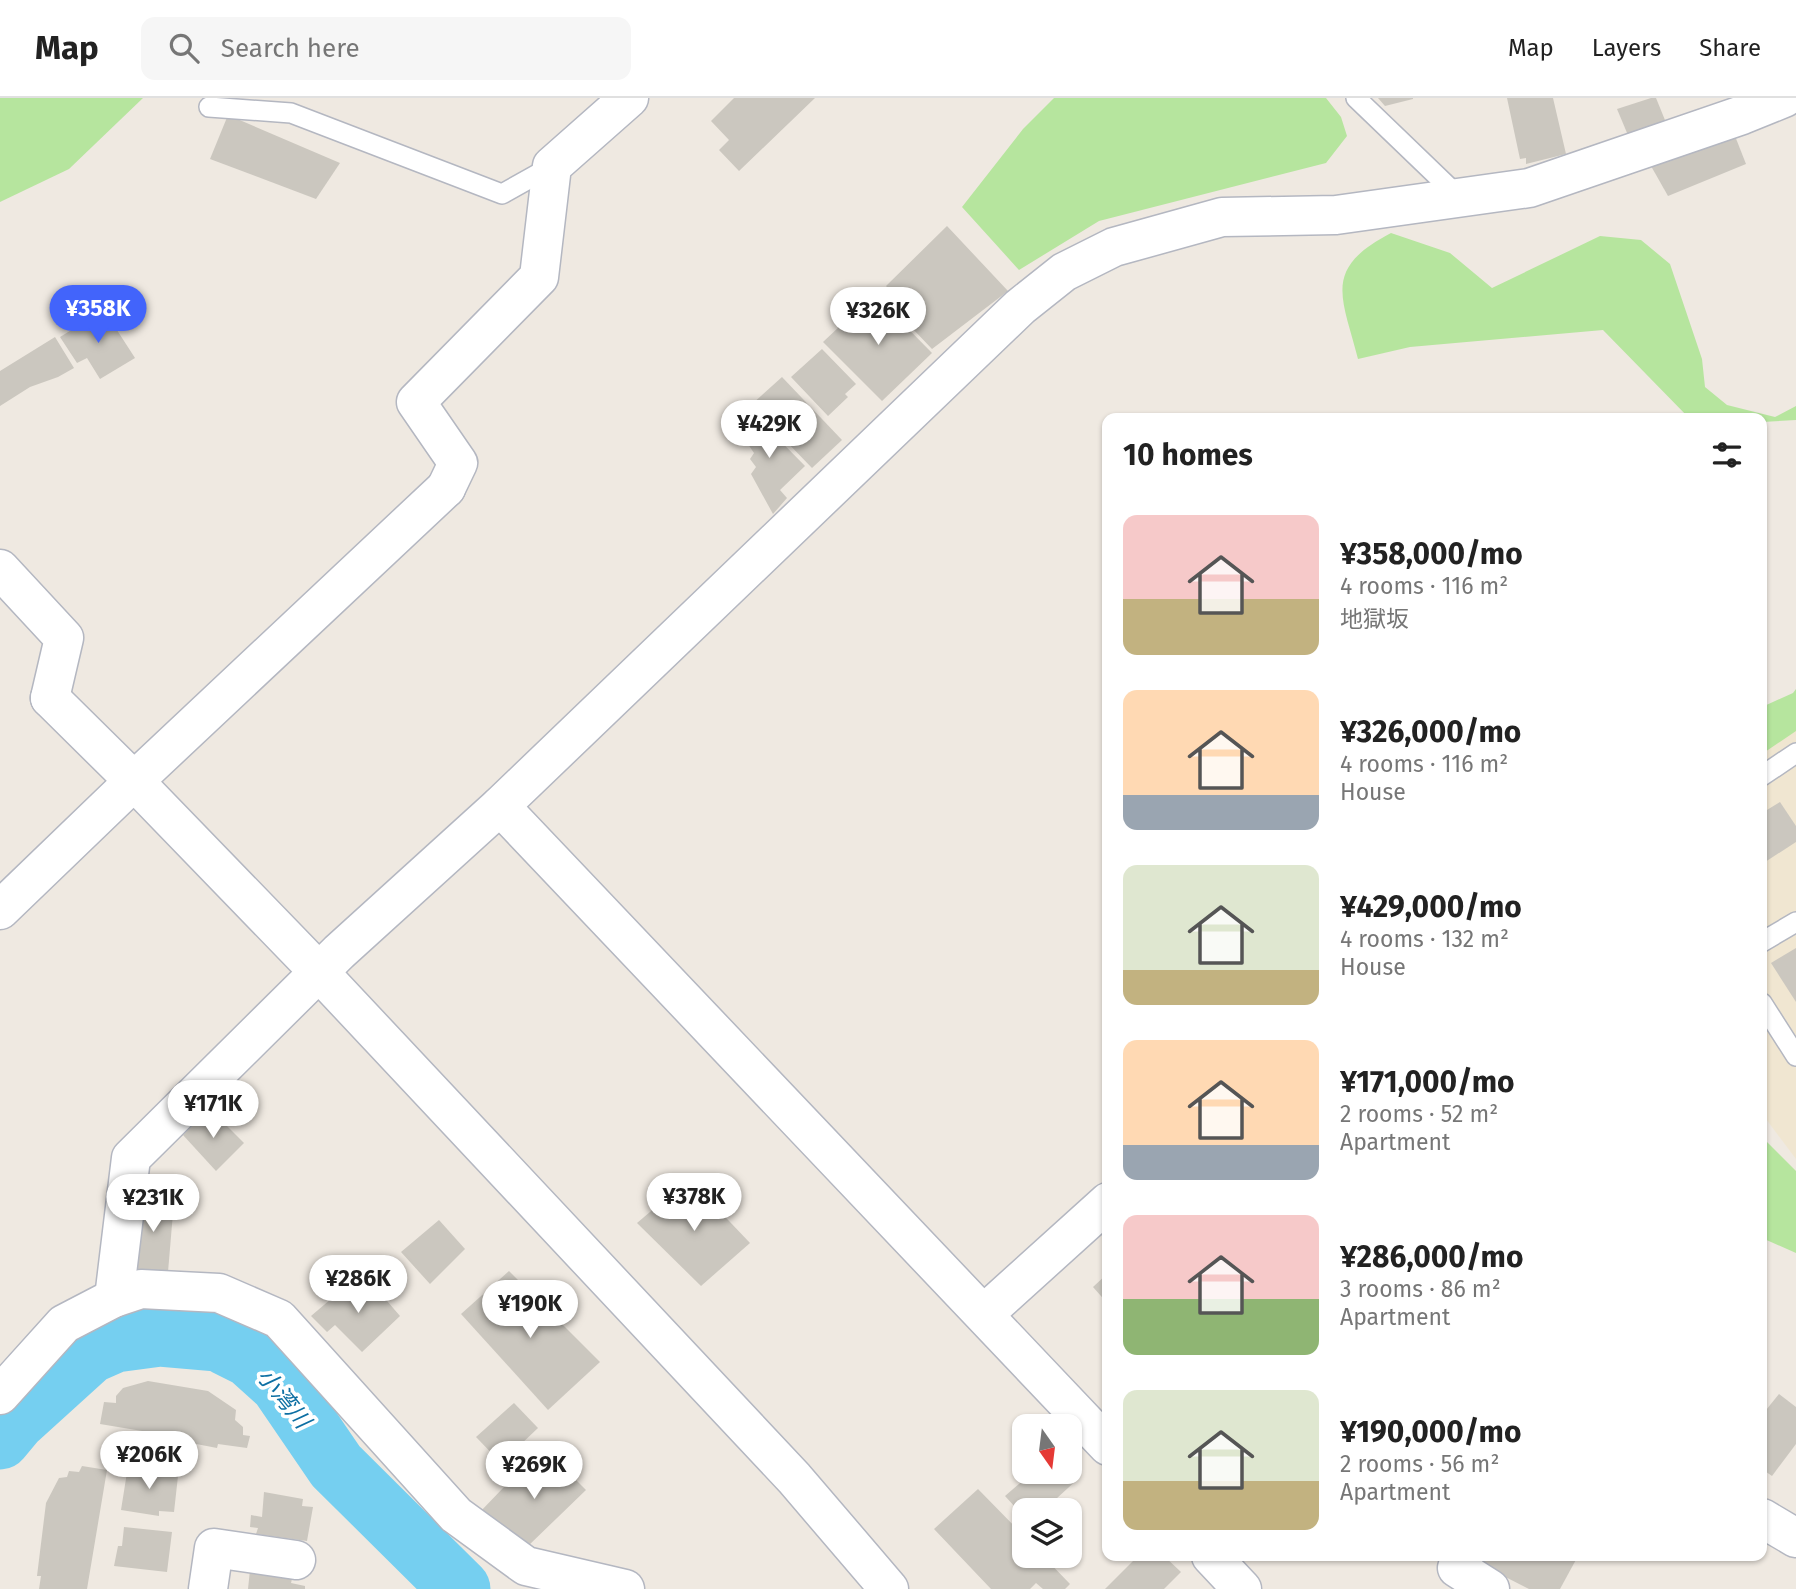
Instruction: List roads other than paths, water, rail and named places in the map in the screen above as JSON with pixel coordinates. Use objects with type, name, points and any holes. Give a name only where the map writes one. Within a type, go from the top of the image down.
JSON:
[{"type":"street","points":[[0,911],[134,781],[446,488],[458,463],[416,402],[539,277],[552,166],[629,98]]},
{"type":"street","points":[[114,1298],[131,1158],[319,972],[500,806],[1020,307],[1064,272],[1114,247],[1222,217],[1336,215],[1529,188],[1784,98]]},
{"type":"street","points":[[0,569],[64,638],[50,698],[319,972],[794,1478],[888,1589]]},
{"type":"street","points":[[500,806],[1102,1440]]},
{"type":"street","points":[[984,1314],[1102,1207]]},
{"type":"street","points":[[0,1395],[64,1324],[114,1298],[141,1289],[219,1293],[279,1319],[456,1515],[526,1566],[528,1579],[625,1589]]},
{"type":"street","points":[[1767,1521],[1796,1538]]},
{"type":"street","points":[[208,1589],[214,1548],[296,1560]]},
{"type":"street","points":[[1216,1561],[1242,1589]]},
{"type":"street","points":[[1461,1561],[1457,1567],[1490,1589]]},
{"type":"lane","points":[[1356,98],[1460,198]]},
{"type":"lane","points":[[209,107],[291,113],[502,194],[552,166]]},
{"type":"lane","points":[[1767,773],[1796,753]]},
{"type":"lane","points":[[1767,939],[1796,922]]},
{"type":"lane","points":[[1767,1011],[1796,1056]]},
{"type":"waterway","name":"小湾川","points":[[0,1439],[15,1421],[90,1353],[115,1342],[160,1336],[218,1341],[250,1357],[280,1384],[336,1466],[460,1589]]}]
